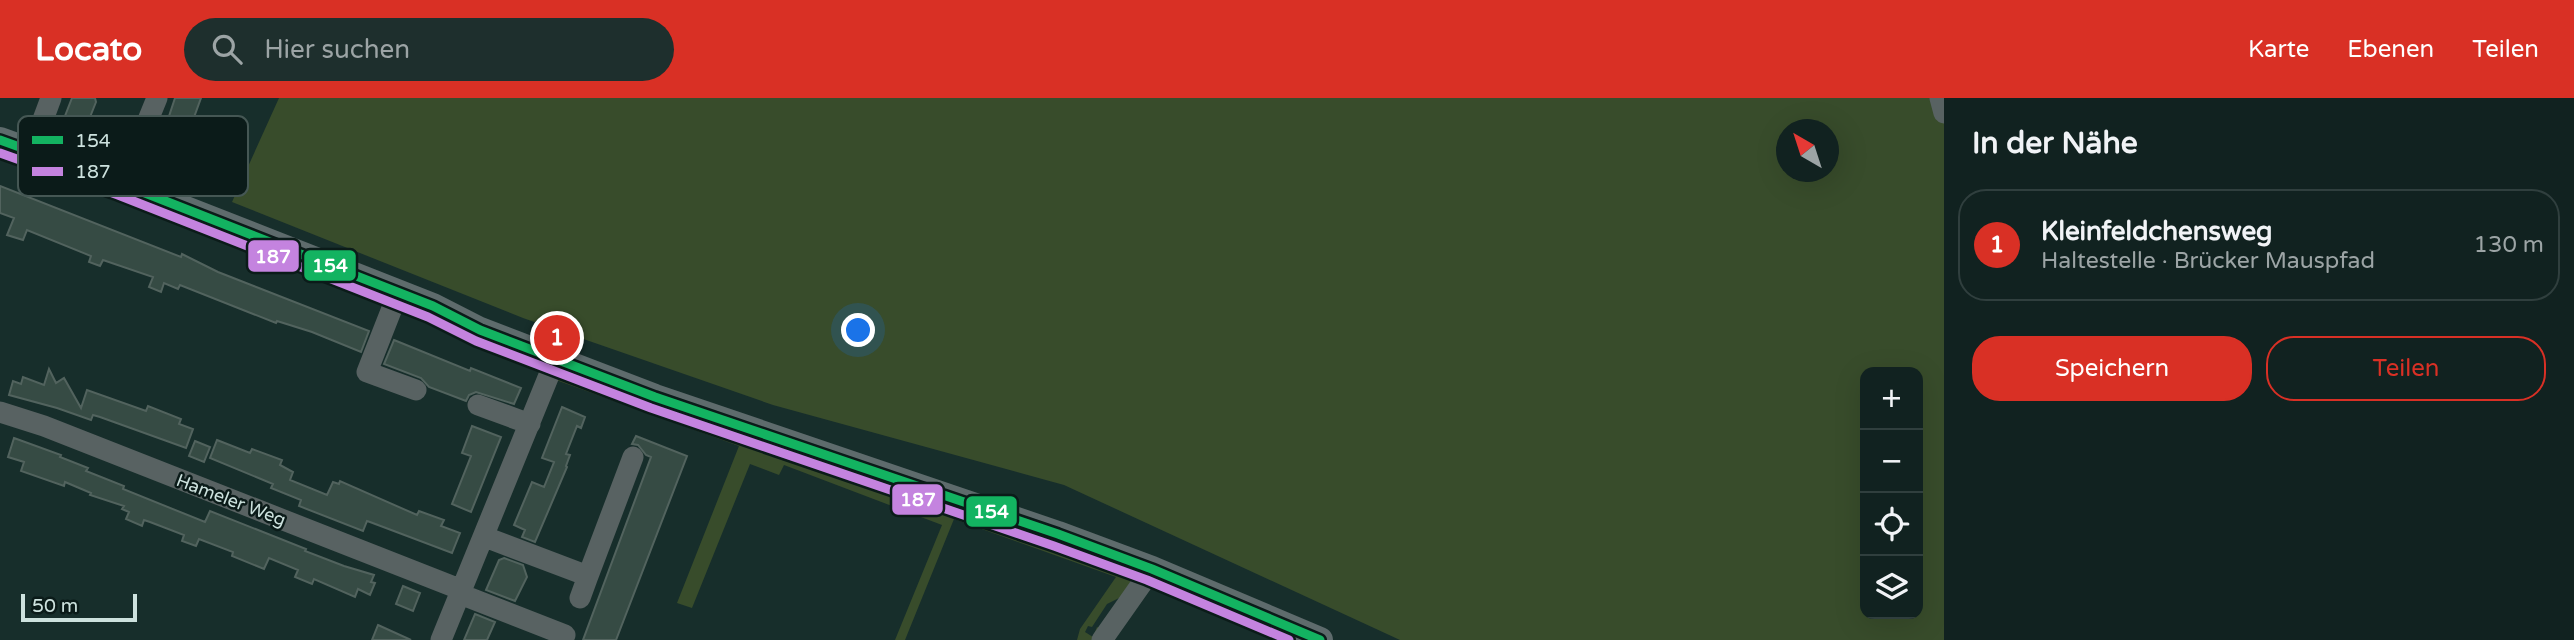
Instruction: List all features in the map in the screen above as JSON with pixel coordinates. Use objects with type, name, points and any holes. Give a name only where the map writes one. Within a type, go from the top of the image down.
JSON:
[{"type":"main road","points":[[0,140],[18,147]]},
{"type":"main road","points":[[152,196],[450,314],[480,330],[694,411],[1058,534],[1152,569],[1320,640]]},
{"type":"street","points":[[44,116],[51,98]]},
{"type":"street","points":[[150,116],[157,98]]},
{"type":"street","points":[[1940,98],[1944,113]]},
{"type":"street","points":[[398,293],[367,372],[416,390]]},
{"type":"street","points":[[441,640],[556,358]]},
{"type":"street","points":[[478,405],[530,424]]},
{"type":"street","name":"Hameler Weg","points":[[0,412],[57,431],[565,635]]},
{"type":"street","points":[[580,598],[633,457]]},
{"type":"street","points":[[485,537],[588,576]]},
{"type":"street","points":[[1100,632],[1132,599],[1152,569]]},
{"type":"green space","points":[[279,98],[1944,98],[1944,640],[1400,640],[1064,485],[773,405],[523,318],[232,202],[235,196],[248,196],[248,167]]},
{"type":"green space","points":[[563,376],[1041,539],[1135,578],[1123,596],[1107,604],[1092,627],[1088,626],[1085,632],[1093,637],[1097,627],[1100,628],[1098,640],[1077,640],[1080,629],[1116,577],[954,519],[905,640],[895,640],[942,525],[784,465],[779,475],[750,464],[692,608],[677,603],[739,446],[556,380]]},
{"type":"building","points":[[72,98],[95,98],[90,116],[65,116]]},
{"type":"building","points":[[175,98],[201,98],[194,116],[169,116]]},
{"type":"building","points":[[0,186],[18,193],[18,196],[25,196],[181,257],[182,254],[218,272],[369,331],[361,352],[312,332],[277,321],[276,323],[180,285],[178,289],[164,283],[161,292],[149,287],[153,277],[103,260],[100,266],[89,262],[91,256],[27,230],[23,240],[7,235],[14,218],[0,213]]},
{"type":"building","points":[[394,340],[470,371],[471,368],[521,388],[514,404],[476,392],[469,395],[466,401],[429,387],[421,378],[384,364]]},
{"type":"building","points":[[49,369],[56,383],[64,378],[81,408],[87,390],[146,411],[148,406],[181,419],[179,424],[193,429],[186,448],[100,417],[93,415],[91,420],[9,395],[13,381],[21,384],[23,377],[44,385]]},
{"type":"building","points":[[562,407],[585,417],[581,428],[577,426],[566,454],[570,455],[567,467],[535,542],[522,537],[525,530],[514,525],[532,482],[544,487],[554,462],[542,458]]},
{"type":"building","points":[[472,426],[501,437],[471,512],[452,504],[471,456],[462,453]]},
{"type":"building","points":[[636,436],[687,456],[616,640],[583,640],[651,457],[638,445],[632,444]]},
{"type":"building","points":[[14,438],[61,455],[60,457],[88,468],[86,471],[124,486],[123,489],[205,522],[210,511],[306,549],[305,551],[374,575],[371,582],[375,583],[370,595],[358,589],[355,597],[314,579],[312,584],[295,577],[298,570],[269,558],[264,569],[232,556],[233,552],[199,539],[196,546],[182,541],[184,535],[144,520],[142,526],[126,519],[129,512],[122,509],[124,506],[90,495],[91,493],[65,482],[64,486],[21,471],[24,462],[8,457]]},
{"type":"building","points":[[217,440],[250,453],[252,449],[282,460],[280,465],[293,472],[290,480],[327,495],[333,482],[339,484],[340,481],[417,515],[419,511],[444,520],[441,526],[460,533],[452,553],[367,521],[363,531],[299,506],[301,500],[271,488],[273,484],[210,458]]},
{"type":"building","points":[[195,441],[210,447],[204,462],[189,456]]},
{"type":"building","points":[[504,558],[523,565],[527,577],[515,601],[486,590],[499,560]]},
{"type":"building","points":[[403,586],[420,593],[413,611],[396,604]]},
{"type":"building","points":[[475,614],[495,622],[487,640],[464,640]]},
{"type":"building","points":[[378,625],[411,640],[372,640]]},
{"type":"transit line","name":"154","points":[[0,140],[18,146]]},
{"type":"transit line","name":"187","points":[[0,153],[18,159]]},
{"type":"transit line","name":"187","points":[[121,196],[428,317],[476,341],[651,408],[1054,546],[1147,580],[1289,640]]},
{"type":"transit line","name":"154","points":[[153,196],[433,306],[480,330],[655,397],[1058,534],[1152,569],[1320,640]]},
{"type":"place","name":"Kleinfeldchensweg","points":[[557,338]]}]
